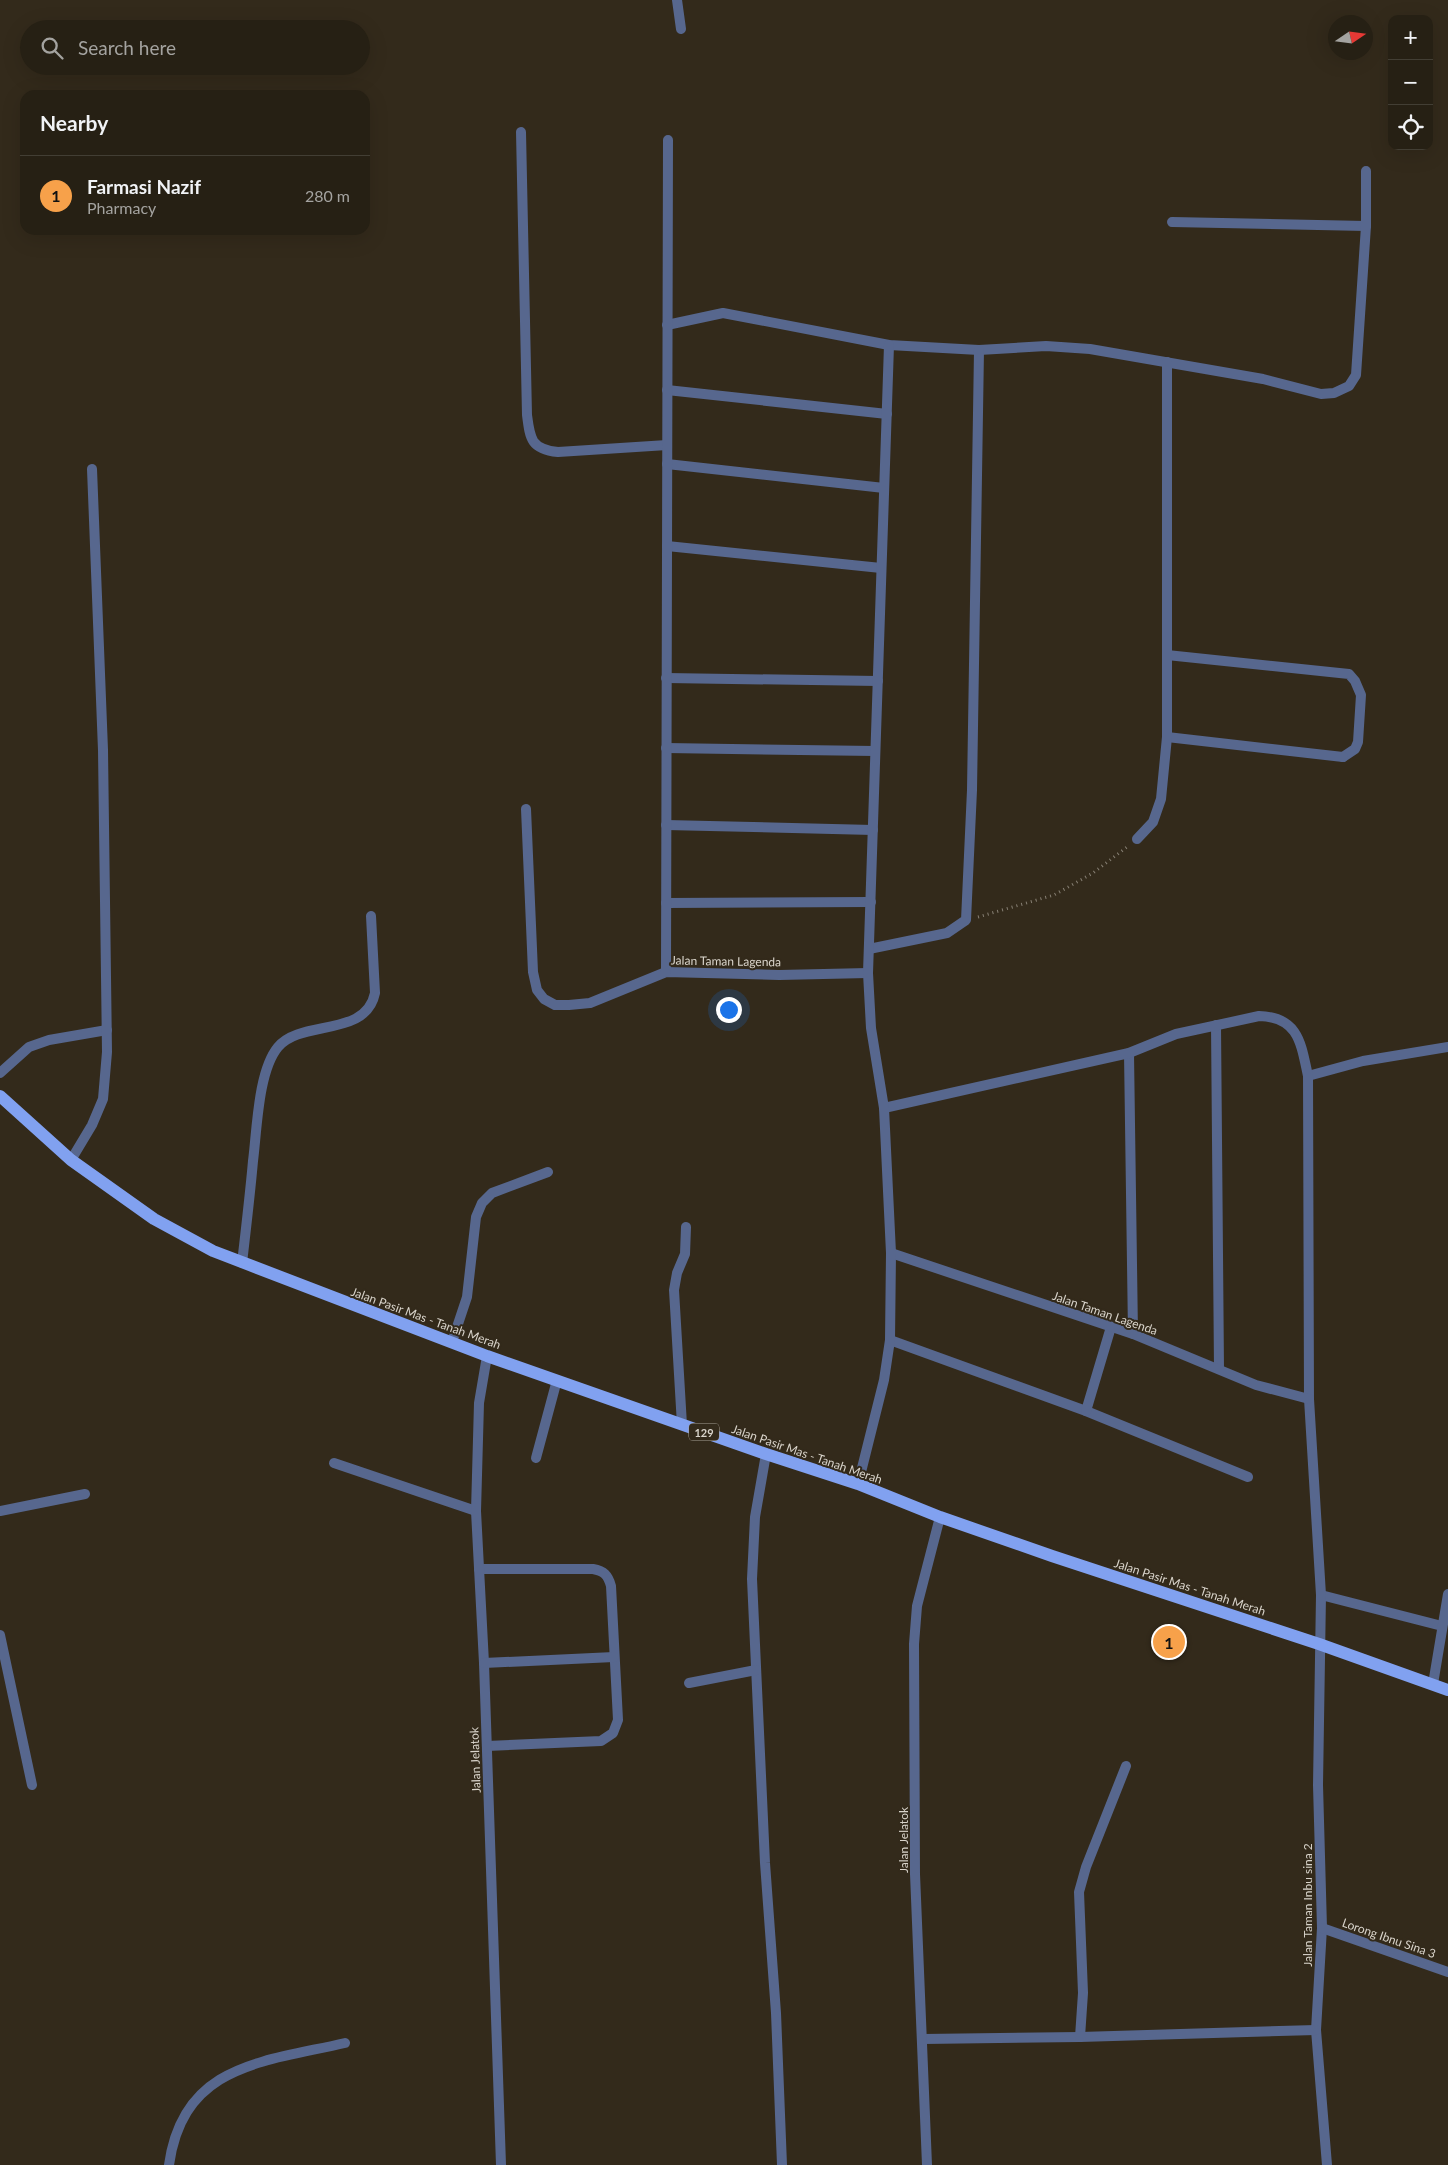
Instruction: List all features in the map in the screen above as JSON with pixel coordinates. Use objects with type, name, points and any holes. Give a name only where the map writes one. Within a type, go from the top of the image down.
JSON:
[{"type":"main road","name":"Jalan Pasir Mas - Tanah Merah","points":[[0,1096],[71,1160],[154,1219],[213,1251],[242,1263],[487,1356],[766,1454],[858,1484],[940,1517],[1319,1644],[1448,1690]]},
{"type":"street","points":[[677,0],[680,29]]},
{"type":"street","points":[[521,132],[527,415],[530,435],[535,445],[545,450],[558,452],[667,445]]},
{"type":"street","points":[[666,972],[668,140]]},
{"type":"street","points":[[667,325],[723,313],[889,345],[979,350],[1046,346],[1090,349],[1263,379],[1321,394],[1334,393],[1349,386],[1356,375],[1366,226],[1366,171]]},
{"type":"street","points":[[1172,222],[1366,226]]},
{"type":"street","points":[[858,1484],[884,1380],[890,1340],[891,1253],[884,1108],[871,1028],[868,973],[889,345]]},
{"type":"street","points":[[869,949],[947,933],[966,920],[972,790],[979,350]]},
{"type":"street","points":[[1137,839],[1153,822],[1161,799],[1167,737],[1167,362]]},
{"type":"street","points":[[667,390],[887,414]]},
{"type":"street","points":[[667,464],[884,488]]},
{"type":"street","points":[[71,1160],[92,1126],[103,1099],[106,1072],[103,750],[92,469]]},
{"type":"street","points":[[667,546],[882,568]]},
{"type":"street","points":[[1167,655],[1341,672],[1349,674],[1355,681],[1361,695],[1358,742],[1355,749],[1343,757],[1167,737]]},
{"type":"street","points":[[666,678],[878,681]]},
{"type":"street","points":[[666,748],[876,751]]},
{"type":"street","name":"Jalan Taman Lagenda","points":[[526,809],[532,972],[537,990],[544,999],[555,1005],[590,1003],[666,972],[868,973]]},
{"type":"street","points":[[666,825],[873,830]]},
{"type":"street","points":[[666,903],[871,902]]},
{"type":"street","points":[[242,1263],[260,1100],[267,1068],[276,1050],[288,1038],[348,1022],[366,1012],[373,1003],[375,993],[371,916]]},
{"type":"street","points":[[884,1108],[1129,1052],[1176,1034],[1259,1016],[1273,1016],[1283,1020],[1294,1030],[1300,1042],[1308,1076],[1363,1061],[1448,1047]]},
{"type":"street","points":[[1216,1025],[1219,1369]]},
{"type":"street","points":[[0,1073],[29,1047],[49,1040],[107,1030]]},
{"type":"street","points":[[1129,1052],[1133,1334]]},
{"type":"street","name":"Jalan Taman Inbu sina 2","points":[[1308,1076],[1309,1399],[1322,1595],[1319,1644],[1318,1785],[1322,1928],[1316,2030],[1327,2165]]},
{"type":"street","points":[[452,1342],[467,1297],[476,1217],[482,1203],[492,1193],[548,1172]]},
{"type":"street","points":[[682,1425],[674,1290],[677,1273],[685,1254],[686,1227]]},
{"type":"street","name":"Jalan Taman Lagenda","points":[[891,1253],[1133,1334],[1256,1385],[1309,1399]]},
{"type":"street","points":[[1086,1411],[1111,1327]]},
{"type":"street","points":[[890,1340],[1086,1411],[1248,1477]]},
{"type":"street","name":"Jalan Jelatok","points":[[487,1356],[479,1403],[476,1511],[484,1663],[501,2165]]},
{"type":"street","points":[[536,1458],[557,1380]]},
{"type":"street","points":[[766,1454],[755,1517],[752,1570],[765,1863],[776,2013],[782,2165]]},
{"type":"street","points":[[334,1463],[476,1511]]},
{"type":"street","points":[[0,1509],[85,1494]]},
{"type":"street","name":"Jalan Jelatok","points":[[928,2165],[915,1874],[914,1644],[917,1606],[940,1517]]},
{"type":"street","points":[[479,1569],[593,1568],[603,1571],[608,1577],[610,1586],[618,1720],[613,1733],[601,1741],[487,1746]]},
{"type":"street","points":[[1433,1684],[1448,1594]]},
{"type":"street","points":[[1322,1595],[1442,1626]]},
{"type":"street","points":[[0,1635],[32,1785]]},
{"type":"street","points":[[484,1663],[614,1657]]},
{"type":"street","points":[[690,1683],[756,1670]]},
{"type":"street","points":[[1080,2037],[1083,1993],[1080,1892],[1086,1867],[1126,1766]]},
{"type":"street","name":"Lorong Ibnu Sina 3","points":[[1322,1928],[1448,1972]]},
{"type":"street","points":[[923,2039],[1080,2037],[1316,2030]]},
{"type":"street","points":[[169,2165],[174,2137],[182,2120],[209,2085],[229,2072],[249,2065],[344,2043]]},
{"type":"path","points":[[966,920],[1054,896],[1093,873],[1137,839]]},
{"type":"place","name":"Farmasi Nazif","points":[[1169,1642]]}]
